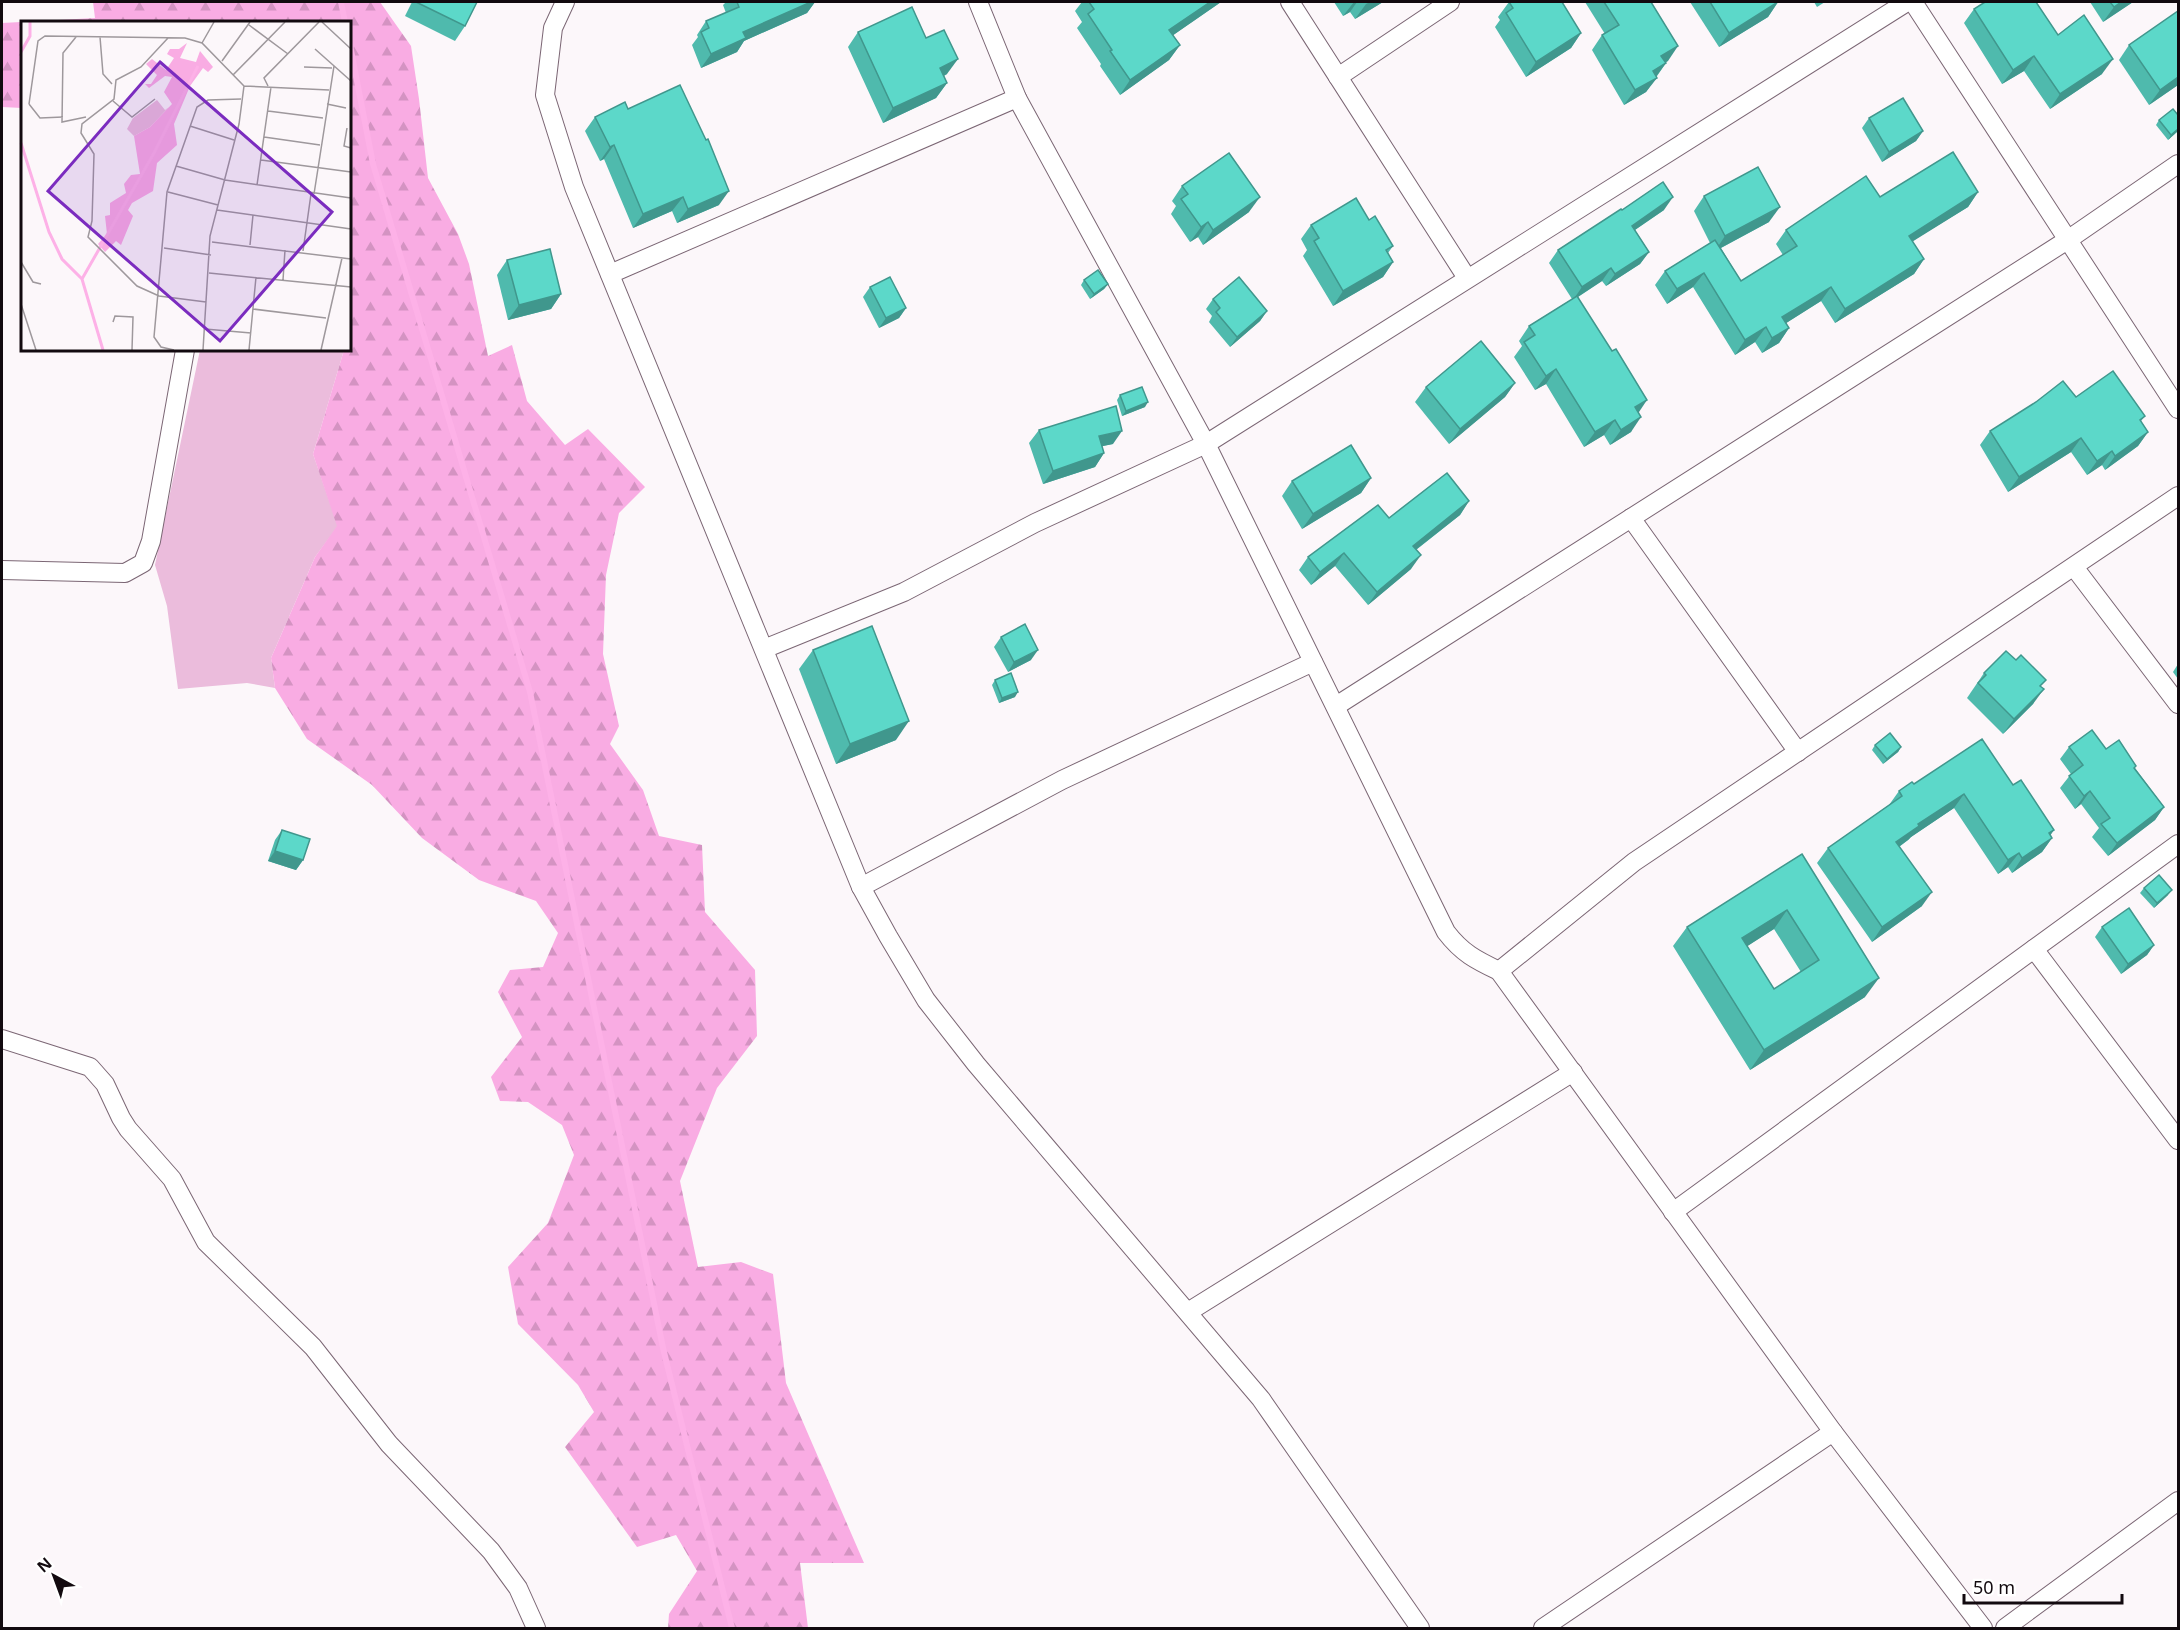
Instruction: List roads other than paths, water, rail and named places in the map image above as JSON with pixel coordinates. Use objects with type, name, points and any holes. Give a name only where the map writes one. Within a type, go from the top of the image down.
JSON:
[{"type":"street","points":[[565,2],[553,28],[545,95],[574,187],[861,887],[926,1000],[1132,1250],[1188,1312],[1261,1400],[1325,1489],[1420,1629]]},
{"type":"street","points":[[978,2],[1017,98],[1206,444],[1446,932],[1456,946],[1470,957],[1499,971],[1833,1432],[1983,1629]]},
{"type":"street","points":[[1290,2],[1467,278]]},
{"type":"street","points":[[1338,77],[1450,2]]},
{"type":"street","points":[[764,649],[904,592],[1035,523],[1206,444],[1907,2]]},
{"type":"street","points":[[1913,2],[2178,409]]},
{"type":"street","points":[[610,274],[1017,98]]},
{"type":"street","points":[[1336,706],[2069,239],[2178,164]]},
{"type":"street","points":[[2,570],[125,573],[143,563],[151,541],[185,351]]},
{"type":"street","points":[[1499,971],[1634,862],[2178,496]]},
{"type":"street","points":[[1631,518],[1798,752]]},
{"type":"street","points":[[2074,567],[2178,704]]},
{"type":"street","points":[[861,887],[1062,780],[1313,662]]},
{"type":"street","points":[[1673,1212],[2178,844]]},
{"type":"street","points":[[2034,949],[2178,1140]]},
{"type":"street","points":[[2,1039],[90,1067],[100,1076],[124,1124],[172,1179],[206,1242],[313,1347],[389,1444],[491,1551],[518,1588],[536,1629]]},
{"type":"street","points":[[1188,1312],[1573,1072]]},
{"type":"street","points":[[1543,1629],[1833,1432]]},
{"type":"street","points":[[2005,1629],[2178,1500]]},
{"type":"waterway","points":[[341,2],[345,21]]},
{"type":"waterway","points":[[351,50],[373,164],[530,692],[663,1348],[732,1628]]}]
